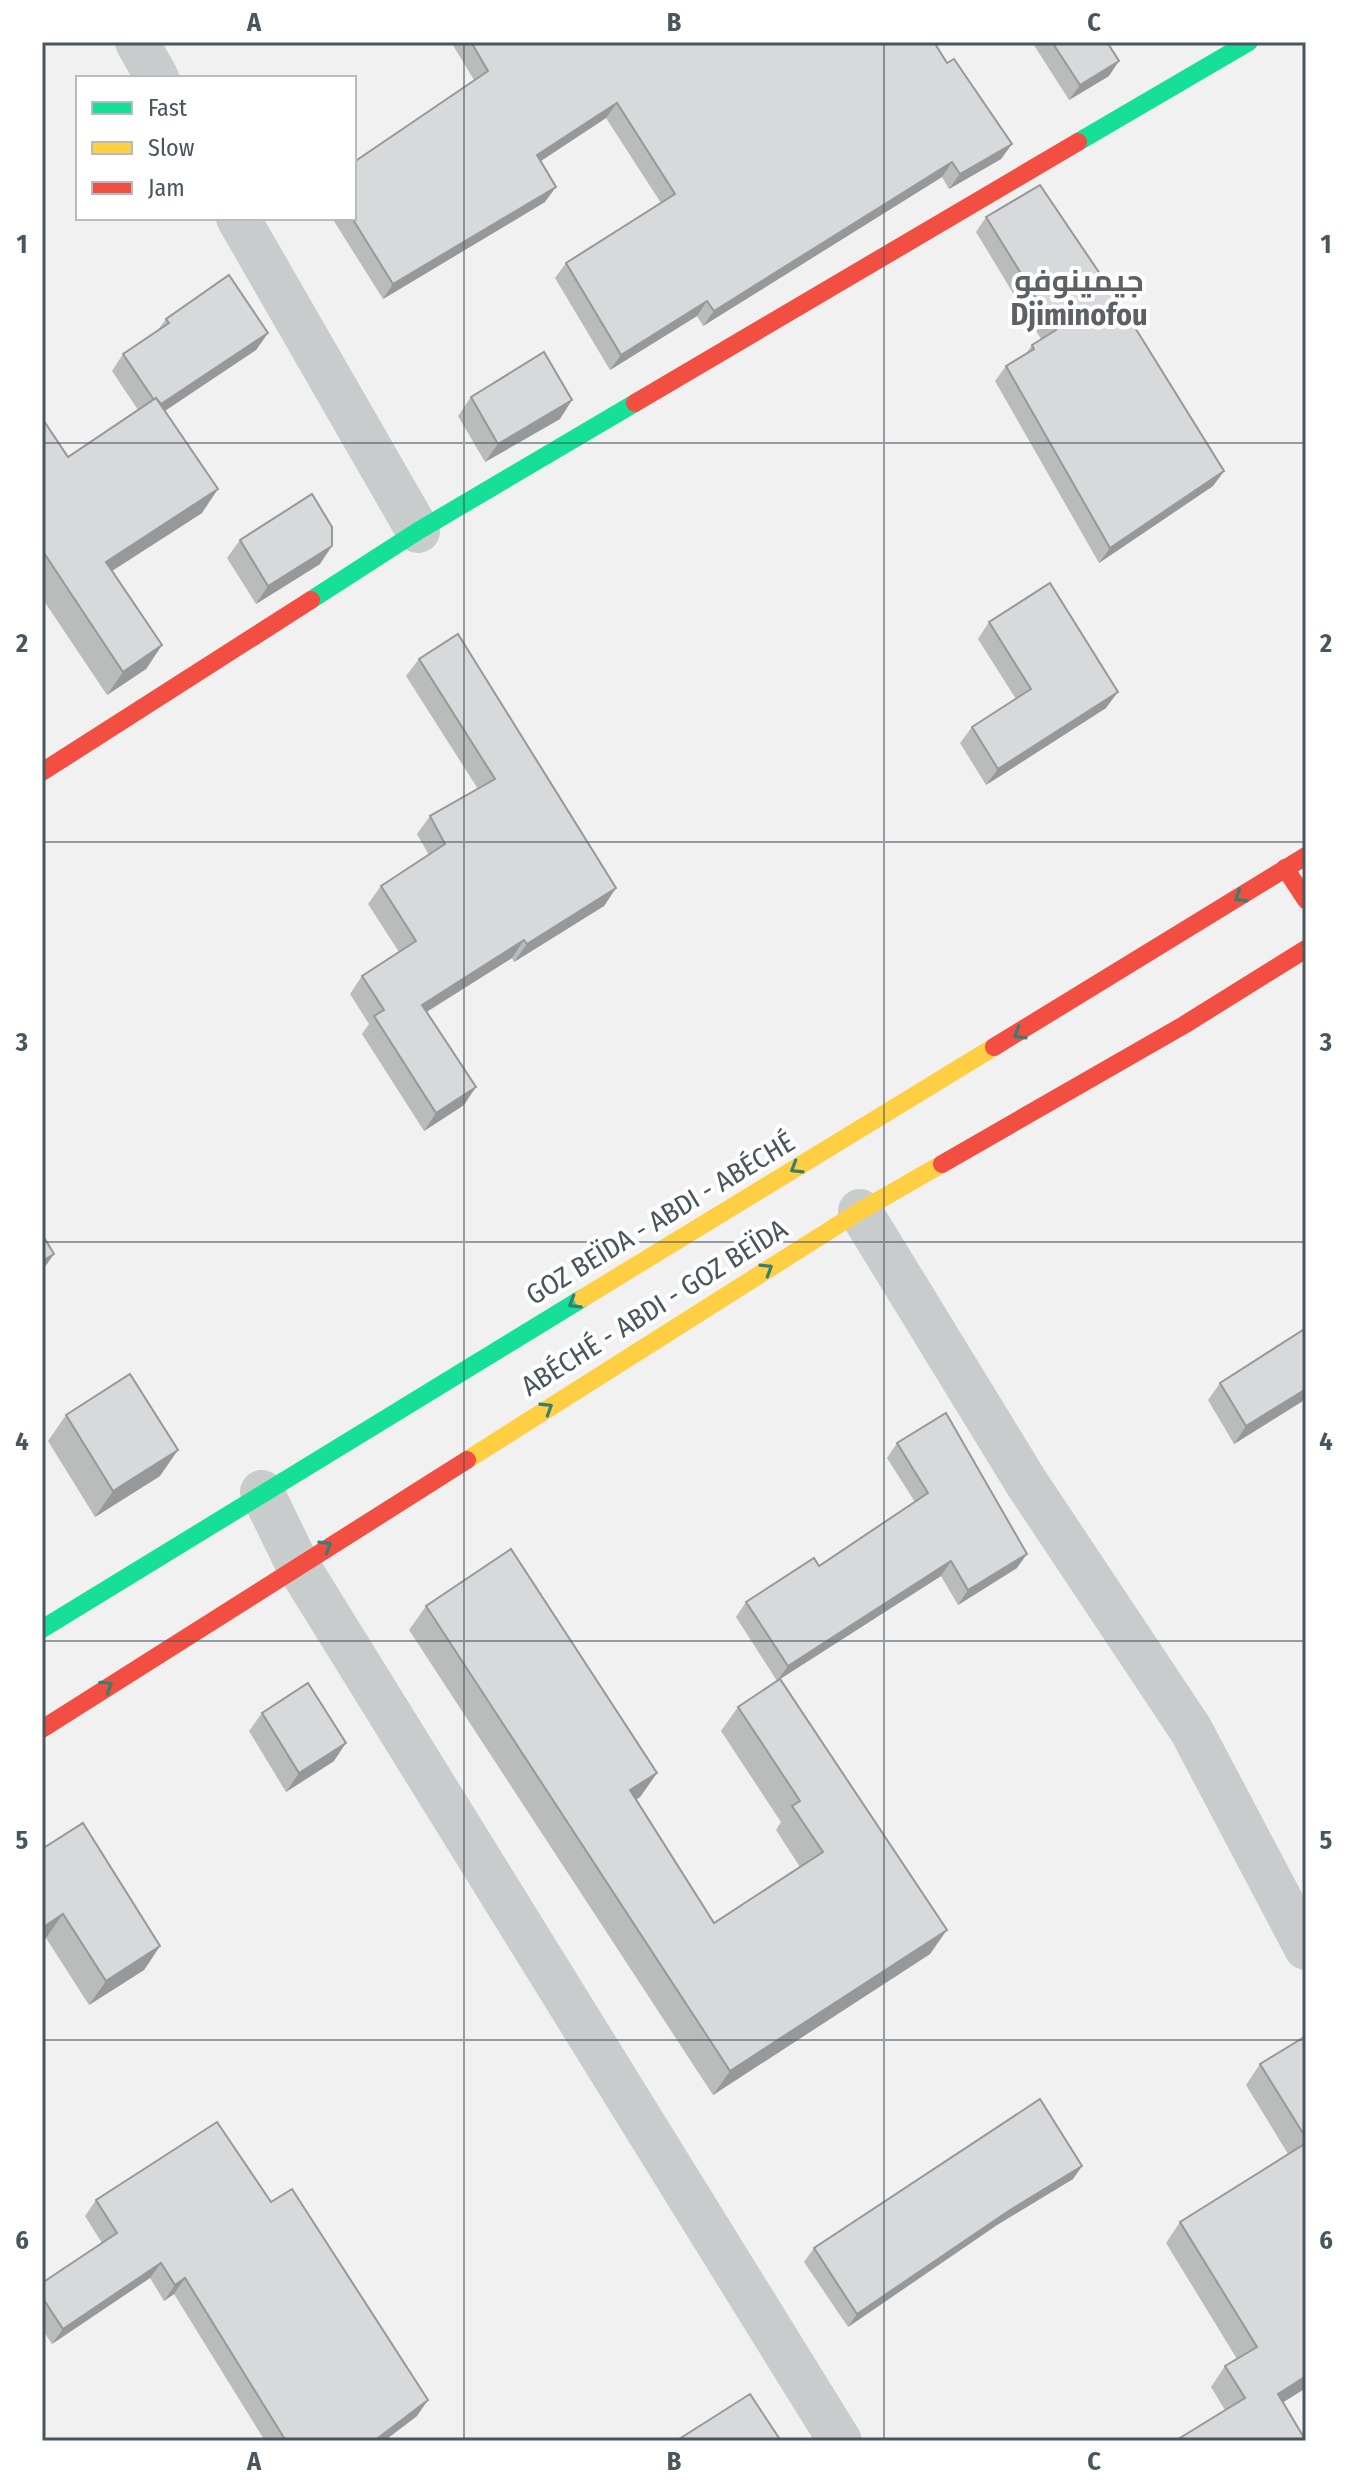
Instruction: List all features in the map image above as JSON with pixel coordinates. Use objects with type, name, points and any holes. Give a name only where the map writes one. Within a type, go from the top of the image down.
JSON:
[{"type":"main road","points":[[42,772],[418,531],[1249,42]]},
{"type":"main road","name":"GOZ BEÏDA - ABDI - ABÉCHÉ","points":[[42,1629],[1306,856]]},
{"type":"main road","points":[[1285,868],[1306,900]]},
{"type":"main road","name":"ABÉCHÉ - ABDI - GOZ BEÏDA","points":[[42,1729],[297,1564],[860,1211],[1184,1025],[1306,949]]},
{"type":"street","points":[[137,42],[156,76]]},
{"type":"street","points":[[239,220],[418,531]]},
{"type":"street","points":[[860,1211],[1026,1482],[1191,1730],[1304,1939]]},
{"type":"street","points":[[262,1492],[297,1564],[840,2441]]},
{"type":"building","points":[[471,42],[934,42],[947,63],[954,59],[1012,144],[960,174],[952,162],[714,311],[707,301],[621,355],[566,263],[675,194],[617,103],[537,155],[556,187],[393,284],[353,220],[356,220],[356,161],[488,71]]},
{"type":"building","points":[[1052,42],[1107,42],[1119,61],[1080,85]]},
{"type":"building","points":[[1040,185],[1121,305],[1224,471],[1110,548],[1006,366],[1034,349],[1032,345],[1056,330],[986,217]]},
{"type":"building","points":[[229,275],[268,333],[161,404],[156,398],[154,400],[123,354],[169,323],[166,319]]},
{"type":"building","points":[[544,352],[572,400],[498,444],[471,397]]},
{"type":"building","points":[[156,398],[218,489],[106,562],[162,645],[123,672],[42,550],[42,418],[68,457]]},
{"type":"building","points":[[312,494],[332,527],[332,546],[268,586],[240,540]]},
{"type":"building","points":[[1050,583],[1118,692],[998,769],[972,727],[1031,689],[989,622]]},
{"type":"building","points":[[458,634],[616,888],[527,944],[524,940],[422,1005],[476,1087],[436,1113],[374,1016],[384,1010],[362,976],[416,941],[381,886],[445,844],[430,816],[495,779],[419,659]]},
{"type":"building","points":[[42,1234],[54,1254],[42,1261]]},
{"type":"building","points":[[1306,1328],[1306,1389],[1246,1426],[1220,1383]]},
{"type":"building","points":[[130,1374],[178,1450],[113,1491],[66,1415]]},
{"type":"building","points":[[946,1413],[1027,1554],[968,1590],[951,1561],[788,1666],[746,1602],[814,1558],[819,1566],[928,1493],[897,1443]]},
{"type":"building","points":[[511,1549],[657,1773],[630,1790],[714,1923],[823,1852],[792,1806],[800,1801],[738,1707],[780,1679],[947,1930],[730,2071],[426,1606]]},
{"type":"building","points":[[308,1683],[346,1743],[299,1773],[262,1713]]},
{"type":"building","points":[[83,1823],[160,1946],[106,1981],[63,1914],[42,1928],[42,1849]]},
{"type":"building","points":[[1306,2036],[1306,2138],[1260,2064]]},
{"type":"building","points":[[1040,2099],[1082,2166],[1007,2212],[857,2314],[814,2248]]},
{"type":"building","points":[[217,2122],[271,2202],[292,2189],[428,2400],[374,2441],[286,2441],[185,2278],[175,2285],[161,2263],[63,2329],[42,2297],[42,2283],[117,2233],[96,2200]]},
{"type":"building","points":[[1306,2143],[1306,2376],[1278,2394],[1306,2441],[1175,2441],[1245,2398],[1225,2366],[1257,2347],[1180,2222]]},
{"type":"building","points":[[750,2394],[781,2441],[676,2441]]},
{"type":"traffic: fast","points":[[1078,142],[1249,42]]},
{"type":"traffic: fast","points":[[311,600],[418,531],[635,403]]},
{"type":"traffic: fast","points":[[42,1629],[583,1298]]},
{"type":"traffic: slow","points":[[583,1298],[994,1047]]},
{"type":"traffic: slow","points":[[467,1460],[860,1211],[942,1164]]},
{"type":"traffic: jam","points":[[635,403],[1078,142]]},
{"type":"traffic: jam","points":[[42,772],[311,600]]},
{"type":"traffic: jam","points":[[994,1047],[1306,856]]},
{"type":"traffic: jam","points":[[1285,868],[1306,900]]},
{"type":"traffic: jam","points":[[942,1164],[1184,1025],[1306,949]]},
{"type":"traffic: jam","points":[[42,1729],[467,1460]]},
{"type":"district","name":"جيمينوفو Djiminofou","points":[[1079,298]]}]
